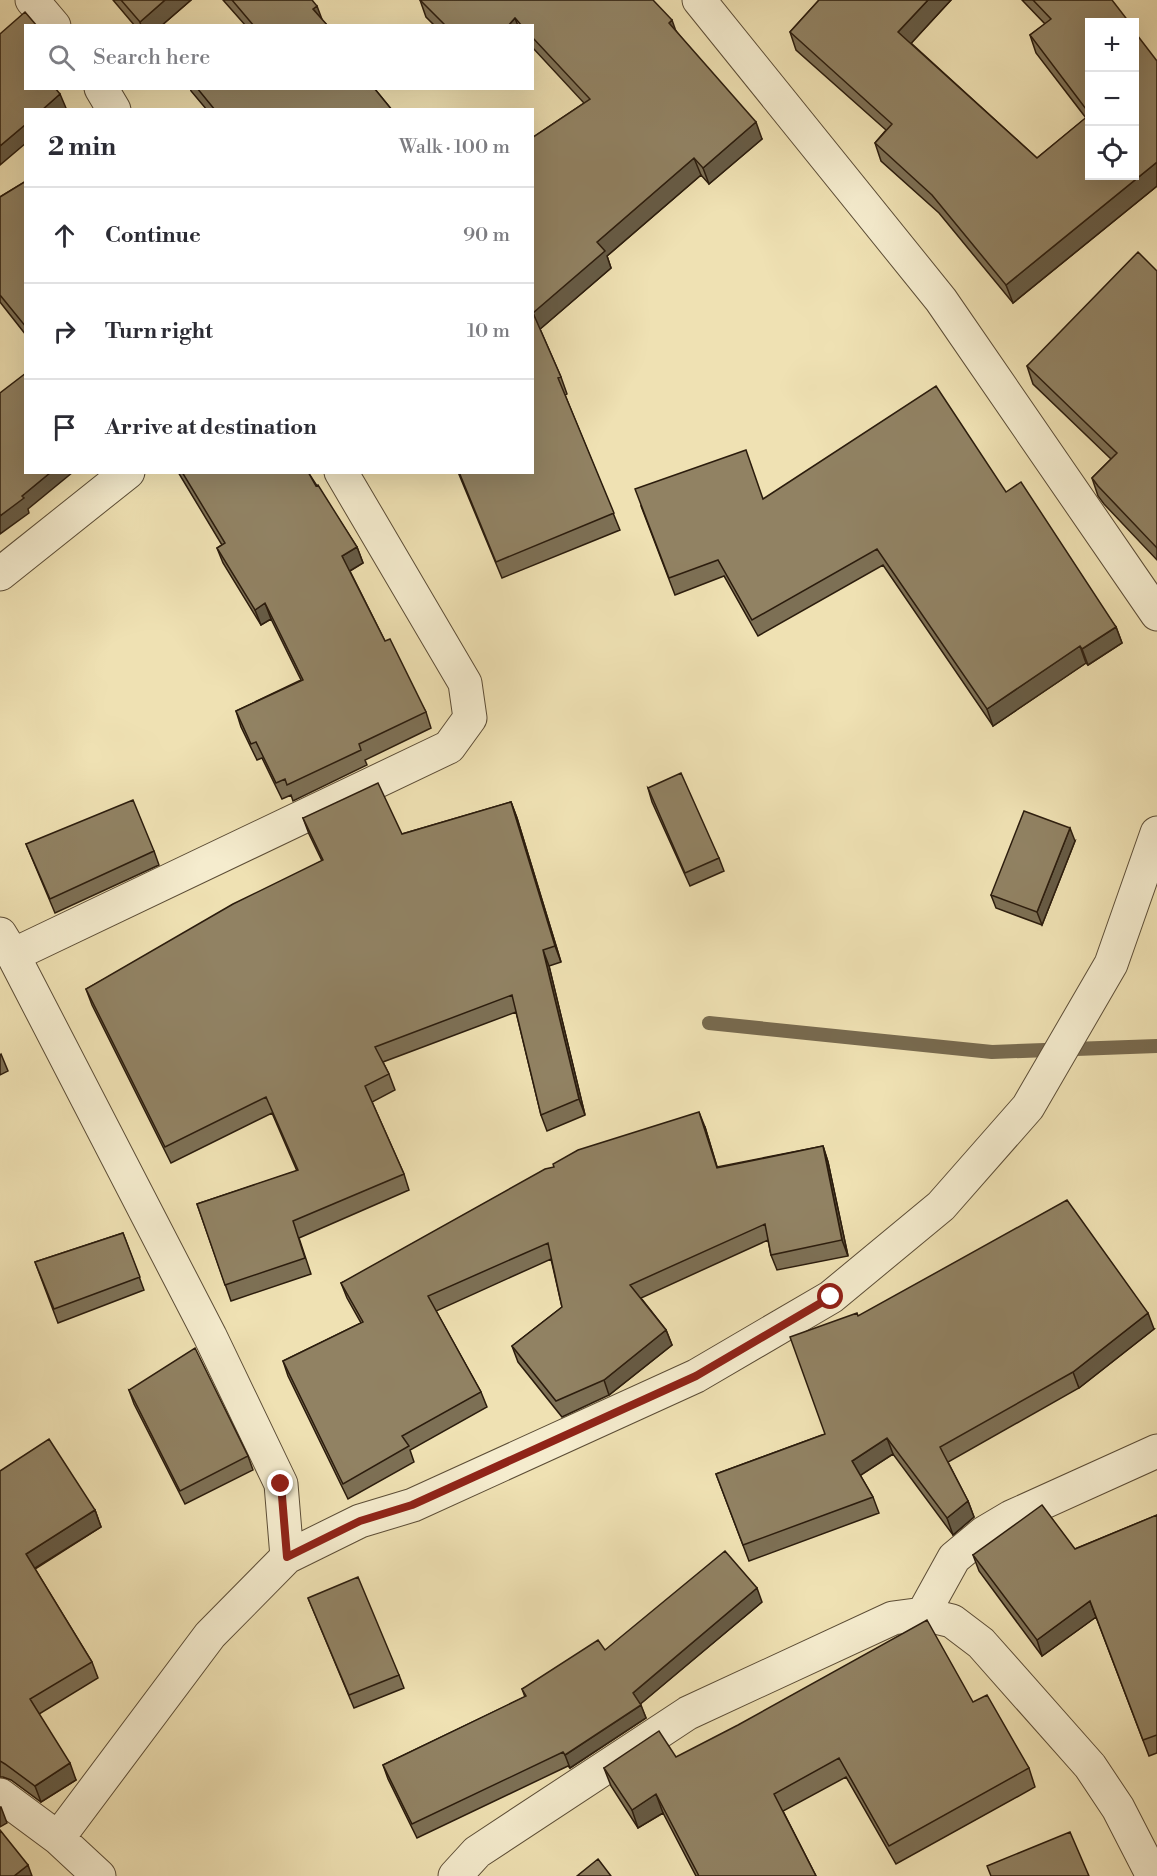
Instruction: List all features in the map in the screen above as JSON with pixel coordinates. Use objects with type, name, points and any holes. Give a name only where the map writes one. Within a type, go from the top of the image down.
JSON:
[{"type":"street","points":[[32,0],[52,24]]},
{"type":"street","points":[[699,0],[941,300],[1157,614]]},
{"type":"street","points":[[102,90],[113,108]]},
{"type":"street","points":[[0,574],[125,474]]},
{"type":"street","points":[[287,1557],[281,1484],[210,1336],[7,944],[449,747],[470,718],[465,683],[341,474]]},
{"type":"street","points":[[58,1838],[210,1635],[287,1557],[360,1521],[412,1505],[696,1376],[831,1297],[941,1206],[1028,1107],[1110,964],[1157,833]]},
{"type":"street","points":[[923,1614],[954,1558],[984,1533],[1011,1517],[1157,1451]]},
{"type":"street","points":[[455,1876],[477,1852],[688,1713],[893,1618],[923,1614],[952,1621],[981,1643],[1090,1766],[1118,1808],[1153,1876]]},
{"type":"street","points":[[0,1795],[58,1838],[99,1876]]},
{"type":"building","points":[[121,0],[165,0],[140,22]]},
{"type":"building","points":[[232,0],[312,0],[317,6],[313,9],[326,24],[252,24]]},
{"type":"building","points":[[420,0],[653,0],[672,20],[669,23],[756,122],[703,168],[694,158],[597,242],[605,251],[534,312],[534,137],[590,99],[534,39],[534,24],[520,24],[515,18],[510,24],[444,24]]},
{"type":"building","points":[[819,0],[928,0],[898,32],[1037,158],[1085,118],[1085,180],[1135,180],[1006,285],[932,195],[875,143],[892,124],[790,32]]},
{"type":"building","points":[[1033,0],[1112,0],[1126,18],[1085,18],[1085,108],[1030,35],[1051,19]]},
{"type":"building","points":[[25,12],[35,24],[24,24],[24,90],[57,90],[60,94],[44,108],[24,108],[24,126],[0,146],[0,34]]},
{"type":"building","points":[[1139,38],[1157,61],[1157,162],[1139,177]]},
{"type":"building","points":[[199,90],[376,90],[390,108],[213,108]]},
{"type":"building","points":[[24,182],[24,325],[0,295],[0,197]]},
{"type":"building","points":[[1138,252],[1157,271],[1157,548],[1092,478],[1117,453],[1027,366]]},
{"type":"building","points":[[534,315],[561,377],[558,378],[614,513],[496,562],[460,474],[534,474]]},
{"type":"building","points":[[24,375],[24,474],[49,474],[22,496],[24,498],[0,516],[0,393]]},
{"type":"building","points":[[936,386],[1006,492],[1021,482],[1116,627],[1082,649],[1080,646],[987,709],[877,549],[752,620],[718,560],[669,578],[635,489],[746,450],[763,499]]},
{"type":"building","points":[[183,474],[309,474],[357,547],[342,556],[385,641],[390,639],[426,712],[359,744],[361,750],[287,785],[285,779],[276,783],[256,742],[251,744],[236,711],[303,680],[265,603],[255,610],[217,548],[225,543]]},
{"type":"building","points":[[681,773],[719,858],[685,873],[648,788]]},
{"type":"building","points":[[378,783],[402,834],[511,802],[555,946],[543,950],[579,1099],[541,1115],[512,995],[375,1047],[389,1074],[365,1086],[404,1174],[293,1221],[305,1258],[225,1285],[197,1204],[298,1170],[266,1097],[165,1147],[86,989],[233,904],[323,860],[303,818]]},
{"type":"building","points":[[133,800],[154,851],[50,899],[26,844]]},
{"type":"building","points":[[1024,811],[1070,828],[1037,912],[991,895]]},
{"type":"building","points":[[699,1112],[717,1168],[823,1146],[842,1240],[771,1255],[765,1224],[630,1285],[666,1330],[604,1380],[556,1401],[512,1346],[562,1307],[548,1243],[428,1296],[481,1392],[402,1436],[409,1446],[343,1484],[283,1361],[363,1322],[341,1283],[545,1169],[554,1167],[553,1164],[578,1150]]},
{"type":"building","points":[[1067,1200],[1148,1313],[1073,1372],[940,1447],[968,1501],[947,1518],[887,1438],[852,1461],[873,1497],[743,1545],[716,1474],[825,1434],[790,1337],[857,1313],[858,1316]]},
{"type":"building","points":[[123,1233],[140,1277],[54,1309],[35,1262]]},
{"type":"building","points":[[195,1348],[248,1456],[180,1491],[129,1390]]},
{"type":"building","points":[[49,1439],[95,1510],[26,1554],[92,1662],[30,1699],[70,1763],[35,1786],[0,1761],[0,1471]]},
{"type":"building","points":[[1042,1505],[1075,1549],[1157,1515],[1157,1735],[1143,1740],[1090,1601],[1037,1640],[973,1555]]},
{"type":"building","points":[[725,1551],[757,1588],[633,1693],[641,1705],[565,1755],[563,1752],[412,1824],[383,1765],[526,1696],[522,1689],[598,1640],[605,1650]]},
{"type":"building","points":[[358,1577],[399,1675],[349,1695],[308,1598]]},
{"type":"building","points":[[927,1620],[973,1702],[987,1695],[1029,1768],[889,1846],[839,1758],[774,1794],[816,1876],[699,1876],[656,1794],[632,1810],[604,1768],[659,1731],[676,1757]]},
{"type":"building","points":[[0,1830],[28,1865],[14,1876],[0,1876]]},
{"type":"building","points":[[1070,1832],[1089,1876],[991,1876],[987,1866]]},
{"type":"building","points":[[598,1859],[611,1876],[577,1876]]},
{"type":"waterway","points":[[709,1023],[992,1052],[1157,1046]]},
{"type":"route","points":[[281,1484],[287,1557],[360,1521],[412,1505],[696,1376],[831,1297]]}]
